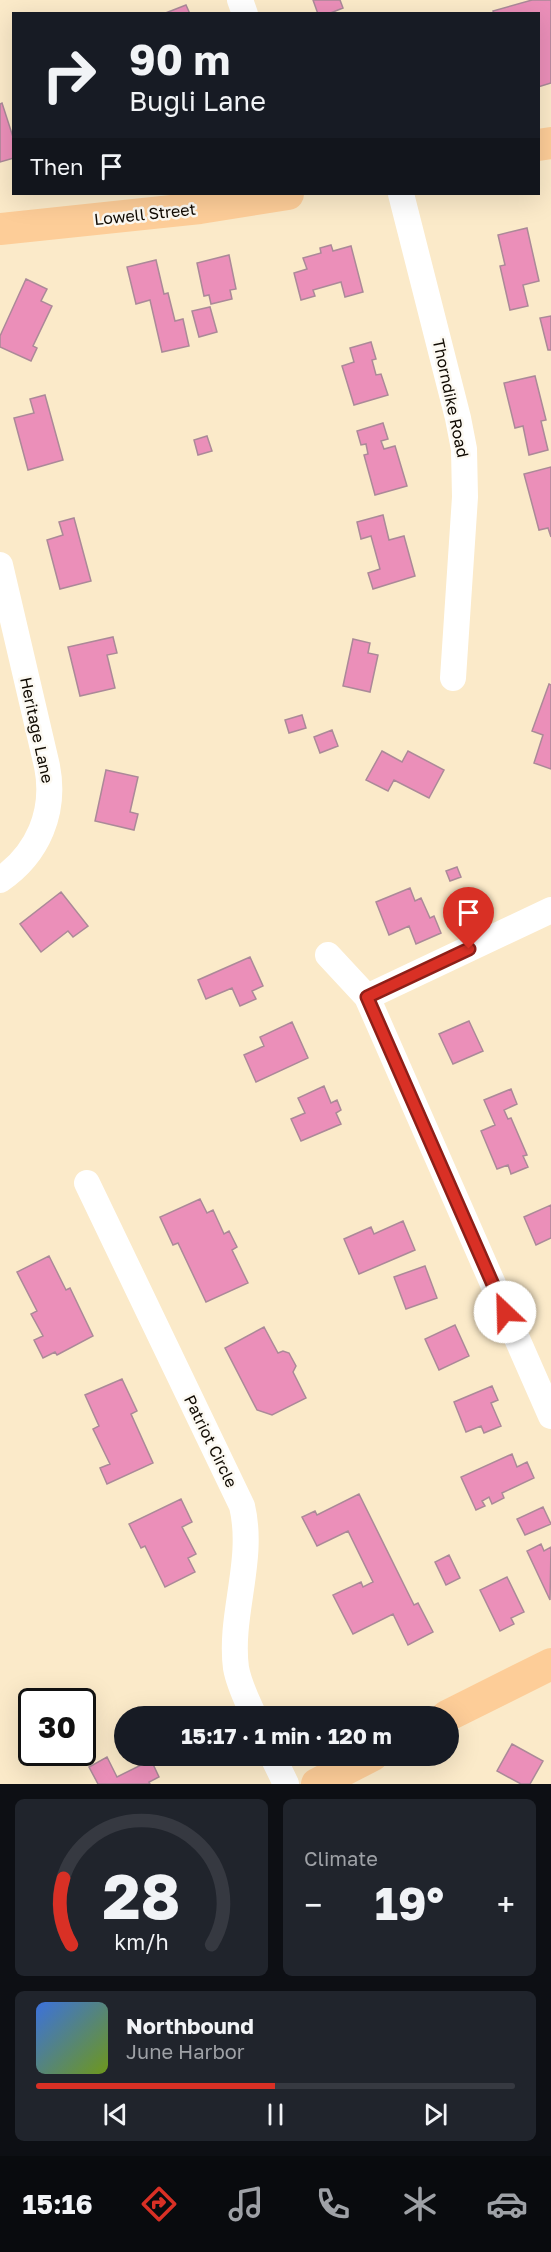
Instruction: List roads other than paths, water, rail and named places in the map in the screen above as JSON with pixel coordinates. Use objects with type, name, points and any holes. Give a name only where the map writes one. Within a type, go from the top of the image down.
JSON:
[{"type":"main road","name":"Lowell Street","points":[[0,228],[200,208],[282,195]]},
{"type":"main road","points":[[459,1710],[551,1664]]},
{"type":"main road","points":[[317,1784],[352,1766]]},
{"type":"street","name":"Thorndike Road","points":[[401,195],[464,449],[465,497],[453,678]]},
{"type":"street","name":"Heritage Lane","points":[[0,565],[47,766],[50,790],[44,826],[33,848],[18,867],[0,880]]},
{"type":"street","points":[[367,997],[551,910]]},
{"type":"street","points":[[328,955],[367,997],[551,1416]]},
{"type":"street","name":"Patriot Circle","points":[[87,1183],[242,1506],[246,1538],[235,1659],[239,1682],[250,1706]]},
{"type":"street","points":[[277,1766],[286,1784]]}]
